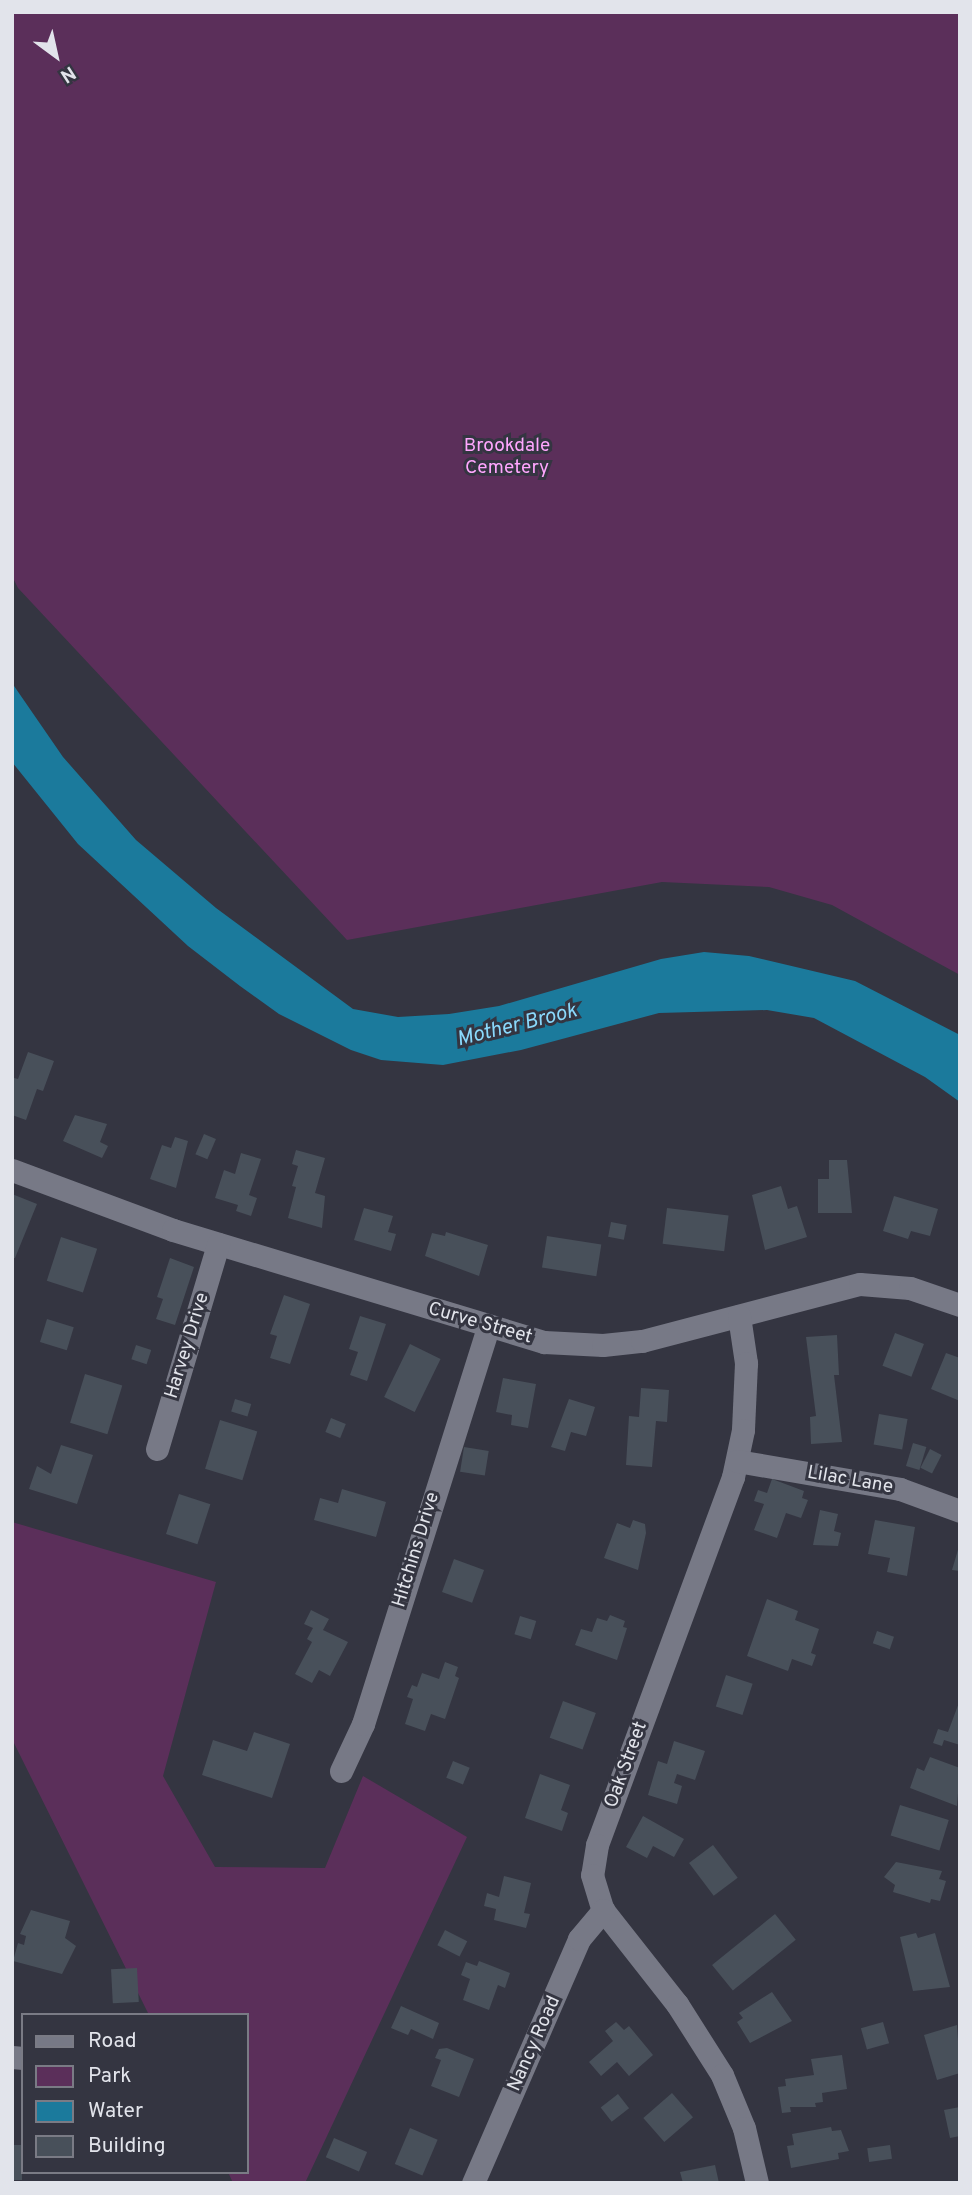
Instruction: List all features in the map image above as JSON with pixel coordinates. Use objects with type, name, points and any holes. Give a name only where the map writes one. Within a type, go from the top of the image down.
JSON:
[{"type":"street","name":"Curve Street","points":[[12,1170],[218,1244],[544,1342],[603,1345],[642,1341],[844,1287],[875,1283],[910,1288],[960,1305]]},
{"type":"street","name":"Harvey Drive","points":[[157,1449],[218,1244]]},
{"type":"street","name":"Oak Street","points":[[739,1316],[746,1363],[737,1461],[597,1845],[593,1888],[603,1910],[683,2012],[722,2075],[744,2127],[757,2183]]},
{"type":"street","name":"Hitchins Drive","points":[[341,1771],[363,1724],[488,1327]]},
{"type":"street","name":"Lilac Lane","points":[[737,1461],[900,1489],[960,1511]]},
{"type":"street","name":"Nancy Road","points":[[473,2183],[579,1939],[603,1910]]},
{"type":"green space","name":"Brookdale Cemetery","points":[[12,12],[960,12],[960,975],[832,905],[769,887],[662,882],[347,940],[18,588],[12,576]]},
{"type":"green space","points":[[12,1522],[216,1582],[163,1776],[215,1867],[325,1868],[363,1776],[467,1837],[305,2183],[233,2183],[229,2174],[248,2174],[248,2013],[148,2013],[12,1739]]},
{"type":"water","name":"Mother Brook","points":[[12,683],[63,757],[136,840],[216,908],[353,1009],[398,1017],[449,1014],[499,1006],[661,959],[704,952],[749,956],[855,981],[960,1035],[960,1102],[925,1077],[814,1018],[767,1010],[659,1013],[521,1050],[443,1065],[381,1060],[351,1050],[279,1014],[240,986],[188,946],[78,844],[12,762]]},
{"type":"building","points":[[28,1052],[54,1061],[43,1091],[37,1089],[26,1120],[12,1115],[12,1084],[14,1078],[18,1079]]},
{"type":"building","points":[[75,1115],[107,1124],[100,1142],[108,1146],[102,1158],[63,1141]]},
{"type":"building","points":[[204,1134],[216,1139],[207,1159],[195,1154]]},
{"type":"building","points":[[175,1137],[188,1141],[176,1188],[150,1179],[162,1145],[171,1148]]},
{"type":"building","points":[[296,1150],[325,1158],[315,1193],[325,1196],[322,1228],[288,1218],[296,1187],[292,1186],[298,1166],[292,1164]]},
{"type":"building","points":[[241,1153],[261,1159],[249,1195],[257,1198],[251,1216],[236,1211],[238,1205],[215,1198],[224,1170],[235,1174]]},
{"type":"building","points":[[829,1160],[847,1160],[852,1213],[818,1213],[818,1179],[829,1179]]},
{"type":"building","points":[[781,1186],[788,1209],[797,1206],[807,1237],[765,1250],[752,1195]]},
{"type":"building","points":[[12,1194],[37,1204],[15,1258],[12,1258]]},
{"type":"building","points":[[894,1196],[938,1209],[930,1236],[911,1231],[908,1239],[883,1231]]},
{"type":"building","points":[[364,1208],[393,1216],[388,1232],[396,1234],[391,1251],[354,1240]]},
{"type":"building","points":[[667,1208],[729,1216],[724,1251],[663,1244]]},
{"type":"building","points":[[611,1222],[627,1225],[624,1240],[608,1237]]},
{"type":"building","points":[[446,1232],[488,1245],[479,1276],[425,1256],[432,1233],[445,1236]]},
{"type":"building","points":[[547,1236],[601,1245],[596,1276],[542,1268]]},
{"type":"building","points":[[61,1237],[97,1249],[83,1292],[47,1281]]},
{"type":"building","points":[[170,1258],[194,1267],[175,1325],[156,1319],[163,1299],[157,1297]]},
{"type":"building","points":[[284,1295],[310,1304],[290,1364],[270,1358],[277,1336],[270,1334]]},
{"type":"building","points":[[360,1316],[386,1324],[367,1381],[350,1375],[358,1352],[349,1349]]},
{"type":"building","points":[[47,1319],[74,1327],[67,1350],[40,1342]]},
{"type":"building","points":[[895,1333],[924,1344],[911,1377],[882,1366]]},
{"type":"building","points":[[837,1335],[839,1375],[834,1375],[842,1442],[811,1444],[810,1417],[816,1416],[806,1337]]},
{"type":"building","points":[[410,1344],[441,1359],[415,1412],[384,1397]]},
{"type":"building","points":[[136,1345],[151,1350],[147,1364],[131,1359]]},
{"type":"building","points":[[946,1353],[960,1358],[960,1401],[931,1389]]},
{"type":"building","points":[[85,1374],[122,1385],[107,1434],[70,1423]]},
{"type":"building","points":[[503,1378],[536,1384],[528,1428],[511,1425],[512,1415],[496,1412]]},
{"type":"building","points":[[641,1388],[669,1390],[667,1422],[656,1421],[652,1467],[626,1465],[629,1416],[639,1417]]},
{"type":"building","points":[[235,1399],[251,1404],[247,1416],[231,1411]]},
{"type":"building","points":[[569,1399],[595,1407],[586,1436],[571,1432],[565,1451],[551,1447]]},
{"type":"building","points":[[879,1414],[908,1419],[902,1450],[874,1445]]},
{"type":"building","points":[[331,1418],[346,1424],[340,1438],[325,1432]]},
{"type":"building","points":[[220,1420],[257,1431],[242,1480],[205,1469]]},
{"type":"building","points":[[913,1443],[926,1447],[919,1470],[906,1466]]},
{"type":"building","points":[[61,1445],[93,1455],[77,1504],[29,1489],[37,1466],[51,1474]]},
{"type":"building","points":[[464,1447],[489,1451],[485,1476],[460,1472]]},
{"type":"building","points":[[930,1449],[942,1455],[932,1474],[920,1468]]},
{"type":"building","points":[[772,1479],[804,1491],[802,1498],[808,1500],[801,1518],[786,1513],[777,1538],[754,1530],[764,1504],[754,1501],[758,1490],[767,1493]]},
{"type":"building","points":[[342,1489],[386,1502],[376,1537],[314,1520],[320,1498],[338,1503]]},
{"type":"building","points":[[179,1494],[210,1504],[197,1544],[166,1534]]},
{"type":"building","points":[[820,1510],[838,1514],[834,1531],[841,1533],[838,1546],[813,1545]]},
{"type":"building","points":[[633,1520],[645,1524],[646,1533],[638,1570],[604,1558],[617,1523],[630,1528]]},
{"type":"building","points":[[875,1520],[915,1527],[907,1576],[887,1572],[890,1558],[868,1554]]},
{"type":"building","points":[[960,1543],[960,1571],[952,1570]]},
{"type":"building","points":[[454,1559],[484,1570],[472,1603],[442,1592]]},
{"type":"building","points":[[767,1599],[798,1611],[795,1620],[819,1629],[811,1653],[816,1655],[812,1666],[792,1659],[788,1671],[747,1656]]},
{"type":"building","points":[[311,1610],[329,1619],[323,1630],[348,1642],[330,1676],[319,1670],[312,1683],[295,1674],[312,1642],[307,1639],[313,1628],[304,1624]]},
{"type":"building","points":[[610,1615],[625,1621],[623,1627],[627,1628],[617,1660],[575,1645],[581,1629],[592,1632],[597,1618],[607,1621]]},
{"type":"building","points":[[520,1616],[536,1621],[531,1639],[514,1634]]},
{"type":"building","points":[[877,1631],[894,1637],[890,1649],[873,1643]]},
{"type":"building","points":[[445,1662],[458,1667],[455,1676],[459,1678],[445,1719],[431,1714],[425,1731],[405,1724],[413,1699],[407,1697],[412,1685],[417,1687],[422,1673],[439,1679]]},
{"type":"building","points":[[726,1675],[753,1684],[742,1715],[716,1706]]},
{"type":"building","points":[[960,1700],[960,1745],[944,1740],[942,1746],[933,1743],[938,1729],[948,1732]]},
{"type":"building","points":[[563,1701],[596,1713],[583,1750],[550,1738]]},
{"type":"building","points":[[254,1732],[290,1744],[272,1798],[202,1775],[213,1740],[247,1751]]},
{"type":"building","points":[[674,1741],[705,1751],[695,1780],[677,1774],[674,1783],[682,1786],[677,1804],[648,1795],[658,1761],[667,1764]]},
{"type":"building","points":[[930,1757],[960,1768],[957,1806],[910,1788],[917,1768],[924,1771]]},
{"type":"building","points":[[453,1761],[470,1768],[463,1784],[446,1778]]},
{"type":"building","points":[[540,1774],[570,1785],[561,1810],[568,1813],[562,1831],[525,1818]]},
{"type":"building","points":[[900,1805],[949,1820],[939,1851],[891,1836]]},
{"type":"building","points":[[643,1816],[684,1839],[674,1857],[653,1846],[647,1858],[626,1847]]},
{"type":"building","points":[[713,1845],[738,1878],[714,1896],[689,1863]]},
{"type":"building","points":[[896,1862],[942,1871],[939,1879],[946,1881],[940,1901],[931,1899],[930,1903],[893,1892],[895,1885],[884,1877]]},
{"type":"building","points":[[504,1876],[531,1883],[524,1913],[530,1914],[526,1928],[494,1920],[496,1909],[484,1906],[487,1893],[499,1897]]},
{"type":"building","points":[[31,1910],[70,1921],[65,1938],[76,1946],[62,1974],[13,1961],[18,1943],[24,1945],[26,1936],[20,1934]]},
{"type":"building","points":[[775,1914],[796,1940],[733,1991],[712,1965]]},
{"type":"building","points":[[445,1930],[467,1941],[460,1956],[437,1945]]},
{"type":"building","points":[[916,1933],[918,1938],[935,1933],[950,1987],[913,1991],[900,1937]]},
{"type":"building","points":[[479,1961],[510,1973],[505,1988],[498,1985],[489,2010],[463,2000],[470,1979],[461,1975],[466,1962],[477,1966]]},
{"type":"building","points":[[137,1968],[139,2002],[113,2003],[111,1969]]},
{"type":"building","points":[[772,1992],[792,2021],[750,2043],[737,2022],[743,2018],[739,2013]]},
{"type":"building","points":[[401,2006],[439,2023],[433,2039],[411,2029],[408,2035],[391,2028]]},
{"type":"building","points":[[616,2022],[624,2030],[629,2026],[653,2055],[629,2076],[617,2062],[601,2076],[589,2062],[613,2041],[605,2031]]},
{"type":"building","points":[[883,2022],[889,2043],[867,2049],[861,2028]]},
{"type":"building","points":[[957,2025],[960,2073],[937,2080],[924,2035]]},
{"type":"building","points":[[447,2048],[474,2059],[459,2097],[431,2086],[441,2060],[435,2058],[439,2049]]},
{"type":"building","points":[[842,2055],[847,2089],[822,2093],[823,2102],[815,2103],[816,2107],[790,2107],[791,2112],[782,2113],[778,2087],[786,2086],[785,2079],[814,2075],[811,2059]]},
{"type":"building","points":[[672,2093],[693,2117],[664,2142],[643,2118]]},
{"type":"building","points":[[618,2094],[629,2108],[612,2122],[601,2108]]},
{"type":"building","points":[[960,2107],[960,2136],[950,2138],[944,2110]]},
{"type":"building","points":[[831,2127],[832,2131],[841,2130],[849,2151],[838,2153],[839,2159],[791,2168],[787,2146],[794,2145],[792,2134]]},
{"type":"building","points":[[410,2128],[438,2140],[422,2176],[395,2164]]},
{"type":"building","points":[[334,2138],[367,2152],[359,2171],[326,2157]]},
{"type":"building","points":[[12,2145],[21,2145],[22,2180],[12,2180]]},
{"type":"building","points":[[890,2145],[892,2159],[869,2162],[867,2148]]},
{"type":"building","points":[[715,2165],[719,2183],[683,2183],[680,2172]]}]
